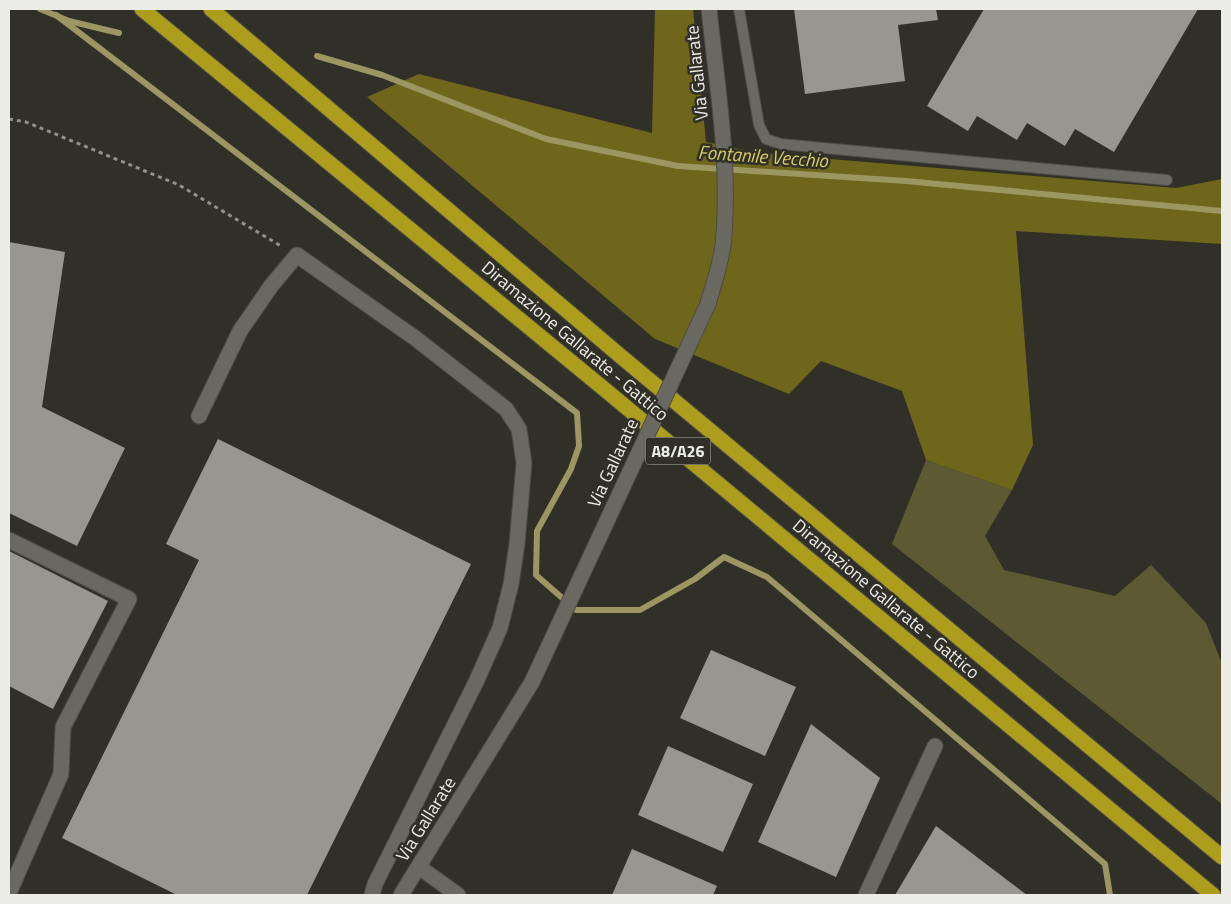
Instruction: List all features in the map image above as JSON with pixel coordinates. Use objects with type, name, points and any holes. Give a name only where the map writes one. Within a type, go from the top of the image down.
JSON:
[{"type":"highway","name":"Diramazione Gallarate - Gattico","points":[[142,9],[611,395],[1213,895]]},
{"type":"highway","name":"Diramazione Gallarate - Gattico","points":[[211,9],[624,359],[1222,858]]},
{"type":"street","name":"Via Gallarate","points":[[401,895],[532,682],[708,304],[723,246],[725,191],[724,149],[709,9]]},
{"type":"street","points":[[199,416],[240,331],[271,286],[297,255],[414,338],[506,409],[519,429],[524,463],[517,544],[513,574],[500,628],[476,682],[375,884],[372,895]]},
{"type":"street","points":[[9,540],[129,599],[62,727],[61,774],[9,893]]},
{"type":"street","points":[[866,895],[935,746]]},
{"type":"street","points":[[419,867],[458,895]]},
{"type":"lane","points":[[739,9],[759,125],[766,139],[781,144],[1167,180]]},
{"type":"path","points":[[9,119],[26,122],[179,185],[297,255]]},
{"type":"shaded area","points":[[655,9],[693,9],[706,142],[759,153],[1176,188],[1222,179],[1222,244],[1016,231],[1033,445],[1012,490],[926,460],[902,391],[821,361],[789,394],[655,339],[367,97],[419,74],[652,133]]},
{"type":"shaded area","points":[[926,460],[1012,490],[985,536],[1004,570],[1115,596],[1151,565],[1206,623],[1222,664],[1222,804],[892,544]]},
{"type":"building","points":[[794,9],[936,9],[938,20],[898,25],[905,81],[805,94]]},
{"type":"building","points":[[984,9],[1198,9],[1114,152],[1075,129],[1065,146],[1027,123],[1017,140],[977,116],[968,131],[927,106]]},
{"type":"building","points":[[9,242],[65,252],[42,407],[125,448],[77,546],[9,513]]},
{"type":"building","points":[[218,439],[471,564],[307,895],[177,895],[62,838],[199,560],[166,544]]},
{"type":"building","points":[[9,551],[108,601],[53,709],[9,686]]},
{"type":"building","points":[[711,650],[796,687],[765,756],[680,718]]},
{"type":"building","points":[[811,724],[880,778],[836,877],[758,842]]},
{"type":"building","points":[[668,746],[753,784],[723,852],[638,815]]},
{"type":"building","points":[[936,826],[1027,895],[895,895]]},
{"type":"building","points":[[632,849],[717,886],[713,895],[612,895]]},
{"type":"waterway","name":"Fontanile Vecchio","points":[[40,9],[69,21],[119,33]]},
{"type":"waterway","points":[[56,15],[577,413],[579,446],[571,469],[537,531],[536,575],[576,610],[640,610],[695,579],[724,557],[767,577],[1105,864],[1110,895]]},
{"type":"waterway","name":"Fontanile Vecchio","points":[[317,56],[382,75],[546,139],[678,166],[906,181],[1222,211]]}]
